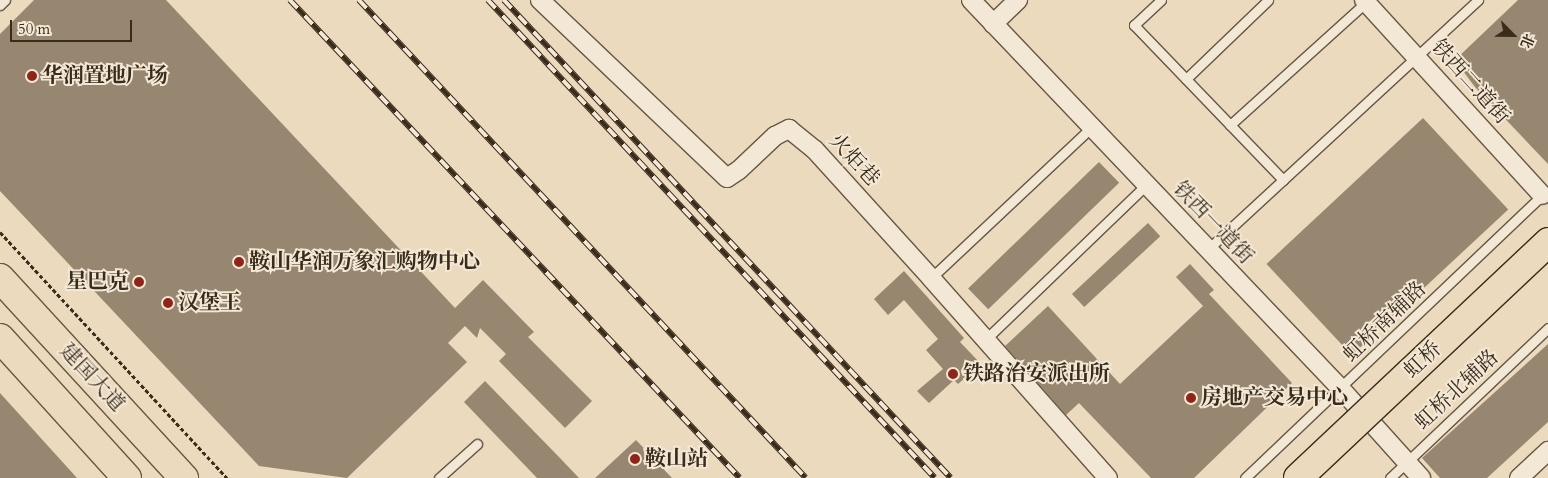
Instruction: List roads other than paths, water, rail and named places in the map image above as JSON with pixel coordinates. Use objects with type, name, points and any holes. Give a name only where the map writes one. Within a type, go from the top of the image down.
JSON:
[{"type":"main road","name":"虹桥","points":[[1298,478],[1548,242]]},
{"type":"main road","name":"建国大道","points":[[0,278],[184,478]]},
{"type":"main road","name":"建国大道","points":[[0,338],[127,478]]},
{"type":"street","name":"火炬巷","points":[[540,0],[727,178],[739,170],[775,136],[789,129],[815,150],[1108,478]]},
{"type":"street","name":"铁西一道街","points":[[971,0],[1341,389],[1421,478]]},
{"type":"street","points":[[993,24],[1018,0]]},
{"type":"street","name":"铁西二道街","points":[[1366,1],[1416,57],[1545,192]]},
{"type":"street","points":[[1520,478],[1548,452]]},
{"type":"lane","points":[[0,5],[5,0]]},
{"type":"lane","points":[[1161,0],[1134,25],[1283,180]]},
{"type":"lane","points":[[1186,79],[1268,0]]},
{"type":"lane","points":[[1207,250],[1478,0]]},
{"type":"lane","points":[[1230,125],[1366,1]]},
{"type":"lane","points":[[931,278],[1091,128]]},
{"type":"lane","points":[[986,340],[1146,185]]},
{"type":"lane","name":"虹桥南辅路","points":[[1245,478],[1341,389],[1545,192]]},
{"type":"lane","name":"虹桥北辅路","points":[[1390,478],[1548,328]]},
{"type":"lane","points":[[439,478],[477,444]]},
{"type":"railway","points":[[290,0],[740,478]]},
{"type":"railway","points":[[359,0],[806,478]]},
{"type":"railway","points":[[488,0],[935,478]]},
{"type":"railway","points":[[504,0],[951,478]]},
{"type":"place","name":"华润置地广场","points":[[32,76]]},
{"type":"place","name":"鞍山华润万象汇购物中心","points":[[239,262]]},
{"type":"place","name":"星巴克","points":[[139,282]]},
{"type":"place","name":"汉堡王","points":[[168,303]]},
{"type":"place","name":"铁路治安派出所","points":[[953,374]]},
{"type":"place","name":"房地产交易中心","points":[[1191,398]]},
{"type":"place","name":"鞍山站","points":[[635,459]]}]
